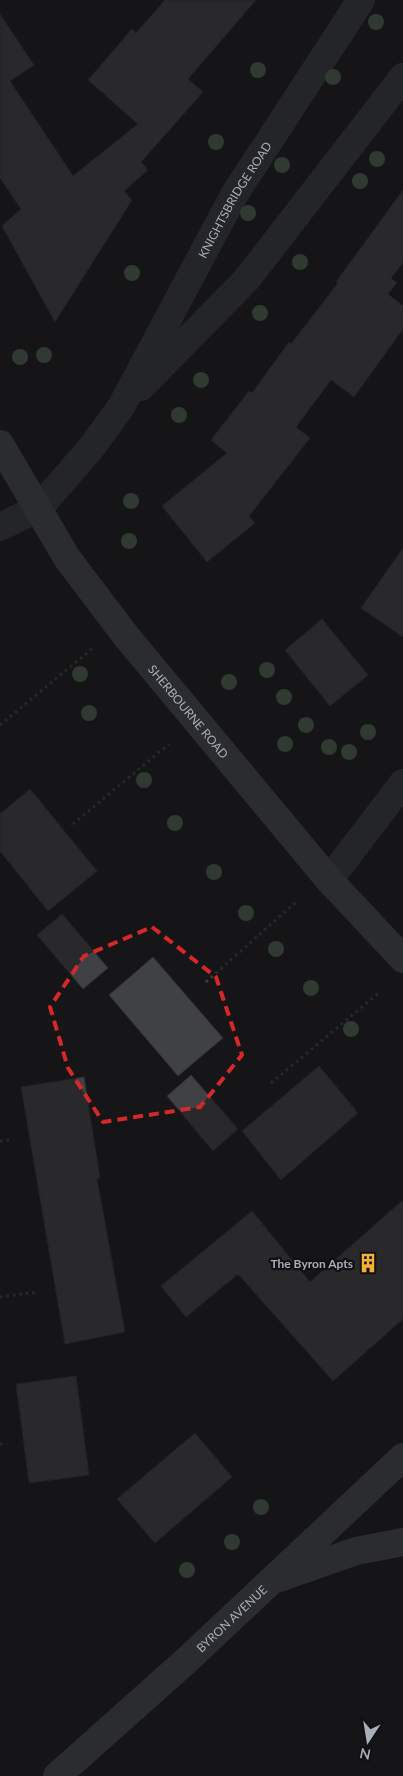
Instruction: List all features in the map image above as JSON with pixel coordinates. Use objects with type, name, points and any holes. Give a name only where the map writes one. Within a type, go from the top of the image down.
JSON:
[{"type":"street","name":"KNIGHTSBRIDGE ROAD","points":[[39,508],[91,448],[121,407],[234,195],[361,0]]},
{"type":"street","name":"KNIGHTSBRIDGE ROAD","points":[[121,407],[248,279],[403,77]]},
{"type":"street","name":"SHERBOURNE ROAD","points":[[0,444],[67,558],[126,636],[329,880],[403,959]]},
{"type":"street","points":[[0,527],[39,508]]},
{"type":"street","points":[[329,880],[403,783]]},
{"type":"street","name":"BYRON AVENUE","points":[[57,1776],[403,1457]]},
{"type":"street","points":[[271,1580],[356,1551],[403,1542]]},
{"type":"path","points":[[0,725],[93,648]]},
{"type":"path","points":[[73,824],[169,744]]},
{"type":"path","points":[[206,982],[296,902]]},
{"type":"path","points":[[271,1083],[380,992]]},
{"type":"path","points":[[0,1141],[9,1140]]},
{"type":"path","points":[[0,1297],[37,1292]]},
{"type":"path","points":[[0,1444],[7,1443]]},
{"type":"highlighted area","points":[[152,927],[216,977],[242,1055],[200,1107],[103,1122],[68,1068],[50,1007],[84,956]]},
{"type":"building","points":[[165,0],[256,0],[188,79],[203,92],[141,162],[148,170],[124,191],[132,200],[55,322],[2,226],[21,209],[0,178],[0,14],[34,65],[10,81],[73,176],[138,124],[88,80],[132,29],[136,33]]},
{"type":"building","points":[[403,190],[403,263],[391,278],[397,283],[388,294],[403,306],[403,329],[354,397],[331,380],[296,427],[310,438],[249,516],[255,523],[207,562],[162,506],[227,453],[211,440],[249,391],[252,393],[289,342],[291,344],[338,283],[336,282]]},
{"type":"building","points":[[403,548],[403,637],[361,608]]},
{"type":"building","points":[[322,619],[368,675],[330,706],[285,650]]},
{"type":"building","points":[[30,789],[97,871],[48,911],[0,851],[0,814]]},
{"type":"building","points":[[62,914],[108,968],[83,989],[37,935]]},
{"type":"building","points":[[153,957],[223,1038],[178,1076],[109,995]]},
{"type":"building","points":[[319,1066],[358,1113],[281,1180],[242,1131]]},
{"type":"building","points":[[191,1075],[238,1129],[213,1151],[167,1096]]},
{"type":"building","points":[[84,1077],[100,1178],[97,1179],[125,1332],[65,1344],[21,1087]]},
{"type":"building","name":"The Byron Apts","points":[[403,1200],[403,1319],[333,1381],[238,1274],[186,1317],[161,1286],[252,1211],[310,1282]]},
{"type":"building","points":[[76,1376],[89,1475],[29,1483],[16,1384]]},
{"type":"building","points":[[195,1433],[232,1477],[155,1543],[117,1499]]},
{"type":"place","name":"The Byron Apts","points":[[368,1263]]}]
